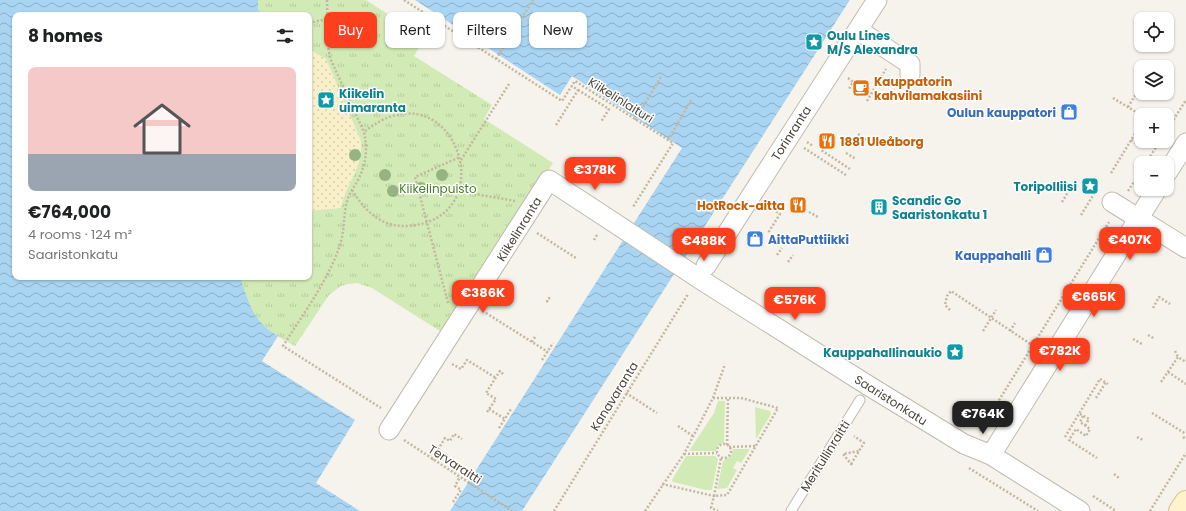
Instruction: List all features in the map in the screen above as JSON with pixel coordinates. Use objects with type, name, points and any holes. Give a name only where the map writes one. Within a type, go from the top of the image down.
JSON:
[{"type":"main road","points":[[1180,511],[1186,502]]},
{"type":"street","name":"Torinranta","points":[[701,280],[751,194],[877,0]]},
{"type":"street","points":[[858,30],[910,64],[910,75]]},
{"type":"street","points":[[1174,163],[1186,143]]},
{"type":"street","name":"Kiikelinranta","points":[[393,424],[536,204],[549,180]]},
{"type":"street","name":"Saaristonkatu","points":[[549,180],[701,280],[964,444],[991,454],[1080,511]]},
{"type":"street","points":[[991,454],[1153,196]]},
{"type":"street","points":[[1115,204],[1186,248]]},
{"type":"lane","name":"Meritullinraitti","points":[[791,511],[860,400]]},
{"type":"path","points":[[327,0],[327,12]]},
{"type":"path","name":"Kiikelinlaituri","points":[[404,0],[562,101],[575,82],[672,143],[633,207]]},
{"type":"path","points":[[496,59],[533,0]]},
{"type":"path","points":[[312,22],[324,20]]},
{"type":"path","points":[[329,48],[330,58],[364,132],[367,144],[365,160],[347,203],[343,233],[334,259],[283,346],[393,424]]},
{"type":"path","points":[[635,120],[661,77]]},
{"type":"path","points":[[847,78],[853,82],[848,89]]},
{"type":"path","points":[[454,330],[415,177],[460,158],[509,84]]},
{"type":"path","points":[[572,86],[609,109],[601,122]]},
{"type":"path","points":[[556,124],[578,90]]},
{"type":"path","points":[[867,101],[872,92]]},
{"type":"path","points":[[1128,107],[1134,97]]},
{"type":"path","points":[[1113,98],[1134,111]]},
{"type":"path","points":[[668,140],[692,99]]},
{"type":"path","points":[[1174,119],[1186,100]]},
{"type":"path","points":[[352,190],[361,204],[373,216],[385,223],[399,226],[415,225],[427,222],[445,211],[458,191],[462,169],[460,158],[453,140],[441,127],[431,120],[407,114],[385,118],[364,132]]},
{"type":"path","points":[[858,134],[868,141]]},
{"type":"path","points":[[1111,173],[1134,135]]},
{"type":"path","points":[[788,138],[846,175]]},
{"type":"path","points":[[824,144],[821,150],[850,169]]},
{"type":"path","points":[[846,153],[856,159]]},
{"type":"path","points":[[1062,202],[1076,180]]},
{"type":"path","points":[[964,444],[970,433],[980,432],[1115,204],[1134,180]]},
{"type":"path","points":[[458,191],[536,204]]},
{"type":"path","points":[[1081,215],[1095,192]]},
{"type":"path","points":[[751,194],[780,214],[768,233]]},
{"type":"path","points":[[809,212],[818,217]]},
{"type":"path","points":[[537,233],[576,258]]},
{"type":"path","points":[[777,255],[782,248]]},
{"type":"path","points":[[788,262],[793,255]]},
{"type":"path","name":"Kanavaranta","points":[[554,511],[626,394],[701,280]]},
{"type":"path","points":[[950,310],[945,305],[946,296],[951,291],[1032,345]]},
{"type":"path","points":[[548,302],[547,301],[550,297]]},
{"type":"path","points":[[1153,308],[1159,297],[1170,304]]},
{"type":"path","points":[[983,331],[996,310]]},
{"type":"path","points":[[487,313],[548,352]]},
{"type":"path","points":[[1010,331],[1016,323]]},
{"type":"path","points":[[1148,335],[1155,339]]},
{"type":"path","points":[[532,342],[536,336]]},
{"type":"path","points":[[1133,339],[1142,344]]},
{"type":"path","points":[[542,360],[553,343]]},
{"type":"path","points":[[1175,351],[1178,356],[1186,362]]},
{"type":"path","points":[[1162,382],[1178,356]]},
{"type":"path","points":[[453,365],[461,369],[467,360],[496,378]]},
{"type":"path","points":[[645,511],[662,484],[684,454],[713,398],[726,364]]},
{"type":"path","points":[[503,374],[500,372],[486,394],[496,399],[488,411],[505,419]]},
{"type":"path","points":[[1168,372],[1186,383]]},
{"type":"path","points":[[1071,438],[1065,435],[1080,414],[1099,380],[1107,383],[1096,398]]},
{"type":"path","points":[[626,394],[657,413]]},
{"type":"path","points":[[662,484],[714,496],[727,494],[778,408],[748,399],[728,397],[713,398]]},
{"type":"path","points":[[721,458],[729,456],[731,452],[728,446],[728,397]]},
{"type":"path","points":[[499,428],[511,409]]},
{"type":"path","points":[[1152,413],[1186,434]]},
{"type":"path","points":[[1080,414],[1089,419],[1085,426]]},
{"type":"path","points":[[1083,416],[1080,422],[1090,429],[1086,436],[1076,430],[1069,440],[1097,458]]},
{"type":"path","points":[[985,422],[1004,433]]},
{"type":"path","name":"Tervaraitti","points":[[393,424],[432,460],[512,511]]},
{"type":"path","points":[[678,426],[693,436]]},
{"type":"path","points":[[842,429],[864,443],[852,465],[843,454],[859,451]]},
{"type":"path","points":[[432,460],[445,438],[450,441],[454,434],[462,439]]},
{"type":"path","points":[[1137,436],[1142,440]]},
{"type":"path","points":[[717,453],[720,446],[755,446]]},
{"type":"path","points":[[684,454],[717,453]]},
{"type":"path","points":[[717,453],[721,458],[710,510],[718,511]]},
{"type":"path","points":[[1150,511],[1186,453]]},
{"type":"path","points":[[968,467],[1038,511]]},
{"type":"path","points":[[1114,474],[1119,478]]},
{"type":"path","points":[[452,502],[461,490],[455,486],[460,477]]},
{"type":"path","points":[[1092,496],[1116,511]]},
{"type":"green space","name":"Kiikelinpuisto","points":[[258,0],[366,0],[385,12],[385,48],[419,48],[414,56],[492,105],[484,119],[553,163],[443,333],[372,288],[357,283],[341,286],[329,295],[295,346],[272,332],[254,315],[244,293],[241,280],[312,280],[312,211],[341,208],[343,199],[357,168],[361,151],[361,141],[326,59],[312,51],[312,12],[260,12],[258,10]]},
{"type":"green space","points":[[718,401],[725,401],[724,443],[718,445],[716,451],[689,451],[714,413]]},
{"type":"green space","points":[[755,407],[770,411],[771,414],[756,439]]},
{"type":"green space","points":[[733,449],[750,449],[741,463],[737,461],[733,468],[737,470],[727,488],[717,489],[723,461],[731,456]]},
{"type":"green space","points":[[686,456],[715,456],[718,459],[712,490],[706,490],[673,482],[672,480]]},
{"type":"sand","name":"Kiikelin uimaranta","points":[[312,51],[326,59],[361,141],[361,151],[357,168],[343,199],[341,208],[312,211]]},
{"type":"water","points":[[0,0],[258,0],[258,10],[260,12],[12,12],[12,280],[241,280],[249,303],[257,318],[269,330],[278,336],[262,361],[355,420],[316,483],[360,511],[0,511]]},
{"type":"water","points":[[415,0],[850,0],[522,511],[450,511],[682,148],[572,76],[560,95],[488,48],[521,48],[521,12],[453,12],[453,25],[445,20],[445,12],[433,12]]},
{"type":"pier","points":[[850,0],[852,0],[693,250],[692,249]]},
{"type":"place","name":"Oulu Lines M/S Alexandra","points":[[814,42]]},
{"type":"place","name":"Kauppatorin kahvilamakasiini","points":[[861,88]]},
{"type":"place","name":"Kiikelin uimaranta","points":[[326,100]]},
{"type":"place","name":"Oulun kauppatori","points":[[1069,112]]},
{"type":"place","name":"1881 Uleåborg","points":[[827,141]]},
{"type":"place","name":"Toripolliisi","points":[[1090,186]]},
{"type":"place","name":"HotRock-aitta","points":[[798,205]]},
{"type":"place","name":"Scandic Go Saaristonkatu 1","points":[[879,207]]},
{"type":"place","name":"AittaPuttiikki","points":[[755,239]]},
{"type":"place","name":"Kauppahalli","points":[[1044,255]]},
{"type":"place","name":"Kauppahallinaukio","points":[[955,352]]}]
